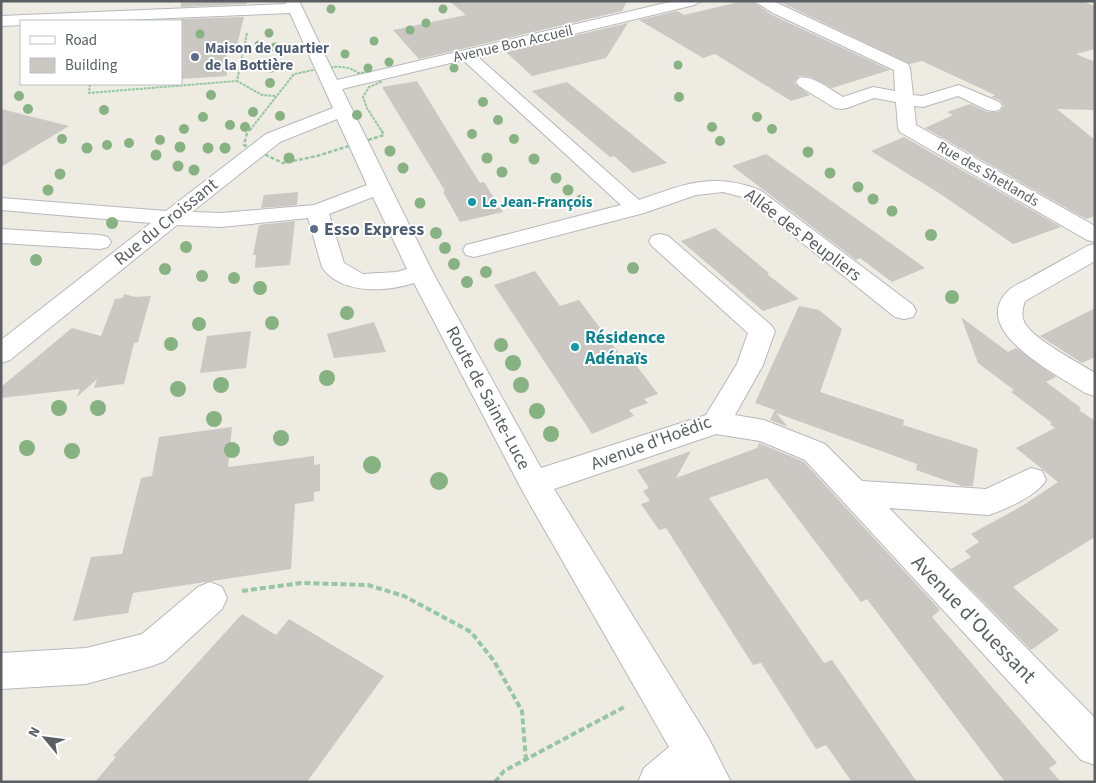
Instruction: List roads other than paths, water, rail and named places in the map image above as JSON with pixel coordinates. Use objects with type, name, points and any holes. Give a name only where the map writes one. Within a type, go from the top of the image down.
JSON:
[{"type":"street","name":"Avenue Bon Accueil","points":[[338,98],[467,55],[665,4],[694,1]]},
{"type":"street","name":"Rue des Shetlands","points":[[761,1],[793,18],[850,42],[902,68],[903,99],[907,128],[1095,235]]},
{"type":"street","points":[[25,20],[263,10],[293,5]]},
{"type":"street","name":"Route de Sainte-Luce","points":[[293,5],[421,273],[534,483],[702,766]]},
{"type":"street","points":[[1,21],[20,20]]},
{"type":"street","points":[[467,55],[636,208]]},
{"type":"street","points":[[805,82],[842,104],[873,92],[923,102],[959,90],[993,106]]},
{"type":"street","name":"Rue du Croissant","points":[[1,354],[273,138],[338,98]]},
{"type":"street","name":"Allée des Peupliers","points":[[474,250],[636,208],[706,186],[722,184],[741,188],[754,194],[904,311]]},
{"type":"street","points":[[1,204],[75,208],[172,218],[221,220],[317,212],[379,188]]},
{"type":"street","points":[[42,239],[75,208]]},
{"type":"street","points":[[317,212],[334,267],[359,282],[398,280],[421,273]]},
{"type":"street","points":[[1,236],[100,242]]},
{"type":"street","name":"Avenue d'Hoëdic","points":[[534,483],[716,423],[750,365],[762,331],[660,242]]},
{"type":"street","points":[[1095,251],[1016,296],[1009,310],[1011,320],[1020,334],[1095,386]]},
{"type":"street","name":"Avenue d'Ouessant","points":[[716,423],[764,431],[815,452],[1095,746]]},
{"type":"street","points":[[853,493],[989,502],[1031,480]]},
{"type":"street","points":[[1,672],[86,666],[152,649],[210,598]]},
{"type":"street","points":[[658,782],[702,766]]},
{"type":"place","name":"Maison de quartier de la Bottière","points":[[195,57]]},
{"type":"place","name":"Le Jean-François","points":[[472,202]]},
{"type":"place","name":"Esso Express","points":[[314,229]]},
{"type":"place","name":"Résidence Adénaïs","points":[[575,347]]}]
